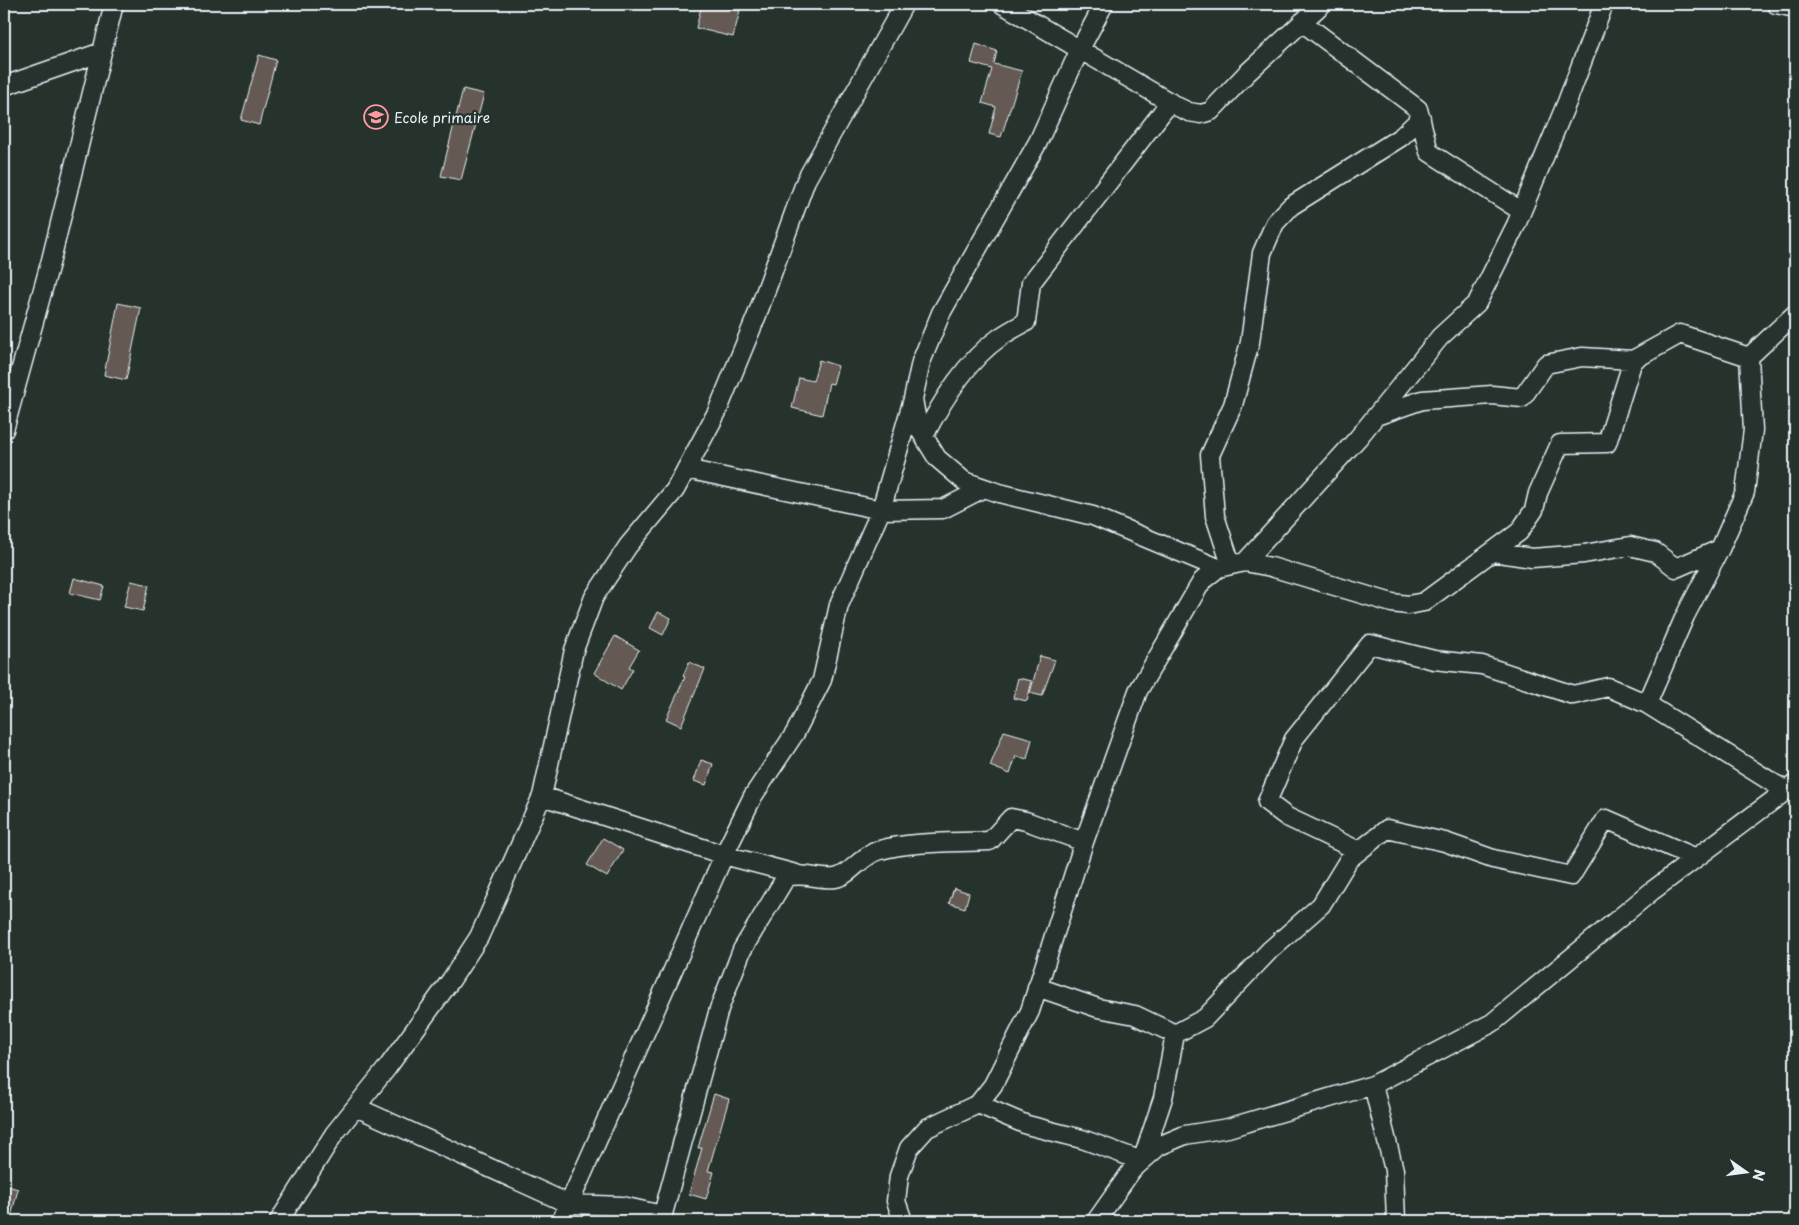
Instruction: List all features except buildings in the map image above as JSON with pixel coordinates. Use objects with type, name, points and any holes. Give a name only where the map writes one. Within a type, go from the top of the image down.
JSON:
[{"type":"street","points":[[4,430],[51,260],[114,4]]},
{"type":"street","points":[[279,1221],[334,1134],[416,1028],[479,937],[542,796],[574,650],[594,597],[628,546],[675,490],[717,412],[758,315],[806,180],[904,4]]},
{"type":"street","points":[[1002,4],[1170,102],[1189,112],[1200,114],[1211,111],[1246,74],[1322,4]]},
{"type":"street","points":[[561,1221],[724,855],[754,796],[795,733],[822,680],[839,605],[881,510],[913,399],[921,362],[941,313],[1038,142],[1080,49],[1104,4]]},
{"type":"street","points":[[903,1221],[896,1201],[899,1176],[908,1148],[927,1128],[978,1104],[993,1084],[1030,1011],[1084,842],[1138,691],[1202,581],[1231,565],[1376,416],[1440,337],[1477,303],[1521,211],[1567,102],[1604,4]]},
{"type":"street","points":[[1776,4],[1795,8]]},
{"type":"street","points":[[1302,22],[1418,109],[1430,152],[1521,211]]},
{"type":"street","points":[[4,86],[102,52]]},
{"type":"street","points":[[924,436],[939,406],[977,357],[998,338],[1026,322],[1031,283],[1170,102]]},
{"type":"street","points":[[1231,565],[1215,516],[1210,455],[1233,405],[1250,342],[1262,253],[1275,223],[1291,206],[1400,137],[1421,118]]},
{"type":"street","points":[[1749,357],[1795,314]]},
{"type":"street","points":[[1376,416],[1422,400],[1492,395],[1522,398],[1546,364],[1582,357],[1633,360],[1680,334],[1749,357]]},
{"type":"street","points":[[1646,704],[1685,616],[1720,550],[1745,492],[1753,430],[1749,357]]},
{"type":"street","points":[[913,399],[918,427],[936,458],[964,481],[984,488],[1094,516],[1231,565],[1271,567],[1408,606],[1424,602],[1519,532],[1534,510],[1538,494],[1560,444],[1607,444],[1633,360]]},
{"type":"street","points":[[686,469],[881,510],[943,509],[984,488]]},
{"type":"street","points":[[1493,552],[1532,558],[1584,554],[1630,546],[1655,552],[1676,568],[1720,550]]},
{"type":"street","points":[[1096,1221],[1132,1170],[1159,1146],[1185,1135],[1228,1128],[1373,1085],[1492,1023],[1652,891],[1791,787],[1646,704],[1608,688],[1573,695],[1482,665],[1434,660],[1370,644],[1294,739],[1267,802],[1287,817],[1359,852]]},
{"type":"street","points":[[542,796],[724,855],[796,874],[836,878],[848,872],[862,858],[879,850],[990,841],[1010,818],[1026,821],[1084,842]]},
{"type":"street","points":[[1175,1034],[1205,1018],[1270,950],[1321,905],[1349,859],[1387,829],[1445,842],[1493,860],[1571,876],[1606,819],[1696,858]]},
{"type":"street","points":[[356,1107],[569,1204],[622,1206],[662,1218],[719,1009],[742,950],[781,884],[786,877],[796,874]]},
{"type":"street","points":[[1037,987],[1098,1008],[1135,1015],[1175,1034]]},
{"type":"street","points":[[1142,1161],[1163,1098],[1175,1034]]},
{"type":"street","points":[[1373,1085],[1394,1170],[1396,1221]]},
{"type":"street","points":[[978,1104],[1027,1124],[1082,1139],[1142,1161]]},
{"type":"place","name":"Ecole primaire","points":[[376,117]]}]
